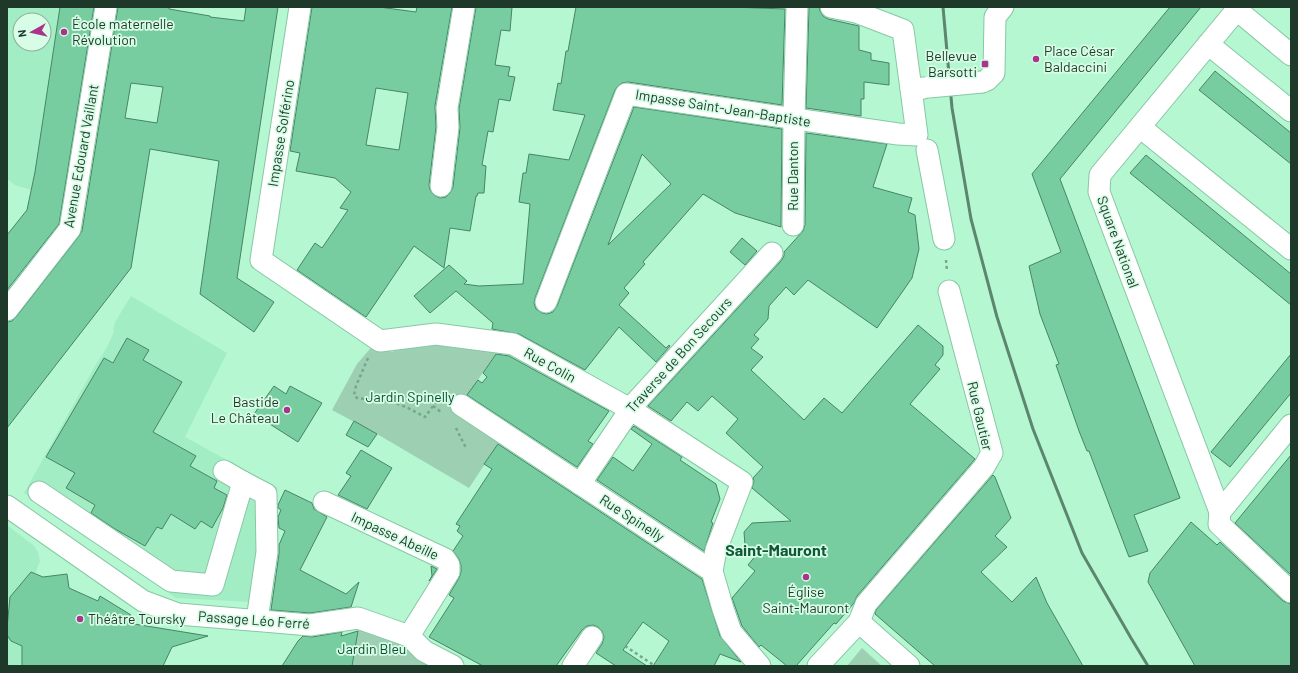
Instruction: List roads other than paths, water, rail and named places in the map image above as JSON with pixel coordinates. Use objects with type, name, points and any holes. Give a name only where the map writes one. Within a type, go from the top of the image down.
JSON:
[{"type":"street","name":"Avenue Edouard Vaillant","points":[[7,310],[70,229],[106,7]]},
{"type":"street","name":"Impasse Solférino","points":[[300,7],[261,260],[380,341]]},
{"type":"street","points":[[440,186],[448,127],[447,108],[464,7]]},
{"type":"street","name":"Rue Danton","points":[[793,225],[797,7]]},
{"type":"street","points":[[830,7],[856,12],[903,30],[920,88],[982,82],[987,80],[994,73],[995,17],[1003,7]]},
{"type":"street","points":[[1238,8],[1291,55]]},
{"type":"street","name":"Square National","points":[[1220,518],[1099,192],[1100,175],[1238,8]]},
{"type":"street","points":[[1208,44],[1291,111]]},
{"type":"street","name":"Impasse Saint-Jean-Baptiste","points":[[546,302],[626,94],[898,134],[917,134],[920,88]]},
{"type":"street","points":[[1140,127],[1291,248]]},
{"type":"street","points":[[928,150],[944,239]]},
{"type":"street","name":"Traverse de Bon Secours","points":[[580,484],[630,409],[772,253]]},
{"type":"street","name":"Rue Gautier","points":[[859,622],[866,604],[984,467],[992,453],[949,291]]},
{"type":"street","name":"Rue Colin","points":[[380,341],[436,334],[513,344],[630,409],[742,482],[716,550],[712,571]]},
{"type":"street","name":"Rue Spinelly","points":[[460,405],[712,571]]},
{"type":"street","points":[[1291,424],[1220,518],[1291,592]]},
{"type":"street","points":[[224,471],[266,494],[267,552],[263,620]]},
{"type":"street","points":[[39,492],[172,581],[213,584],[243,482]]},
{"type":"street","name":"Impasse Abeille","points":[[324,502],[445,560],[449,566],[449,572],[404,634]]},
{"type":"street","name":"Passage Léo Ferré","points":[[7,506],[143,601],[178,614],[310,625],[358,618],[404,634]]},
{"type":"street","points":[[712,571],[731,632],[760,666]]},
{"type":"street","points":[[818,666],[859,622],[909,666]]},
{"type":"street","points":[[404,634],[424,651],[453,666]]},
{"type":"street","points":[[573,666],[592,637]]},
{"type":"railway","points":[[943,7],[952,108],[971,219],[997,317],[1033,429],[1082,553],[1148,666]]},
{"type":"place","name":"École maternelle Révolution","points":[[64,32]]},
{"type":"place","name":"Place César Baldaccini","points":[[1036,59]]},
{"type":"place","name":"Bellevue Barsotti","points":[[985,64]]},
{"type":"place","name":"Bastide Le Château","points":[[287,410]]},
{"type":"place","name":"Église Saint-Mauront","points":[[806,577]]},
{"type":"place","name":"Théâtre Toursky","points":[[80,619]]},
{"type":"district","name":"Saint-Mauront","points":[[776,550]]},
{"type":"park label","name":"Jardin Spinelly","points":[[410,397]]},
{"type":"park label","name":"Jardin Bleu","points":[[372,649]]}]
